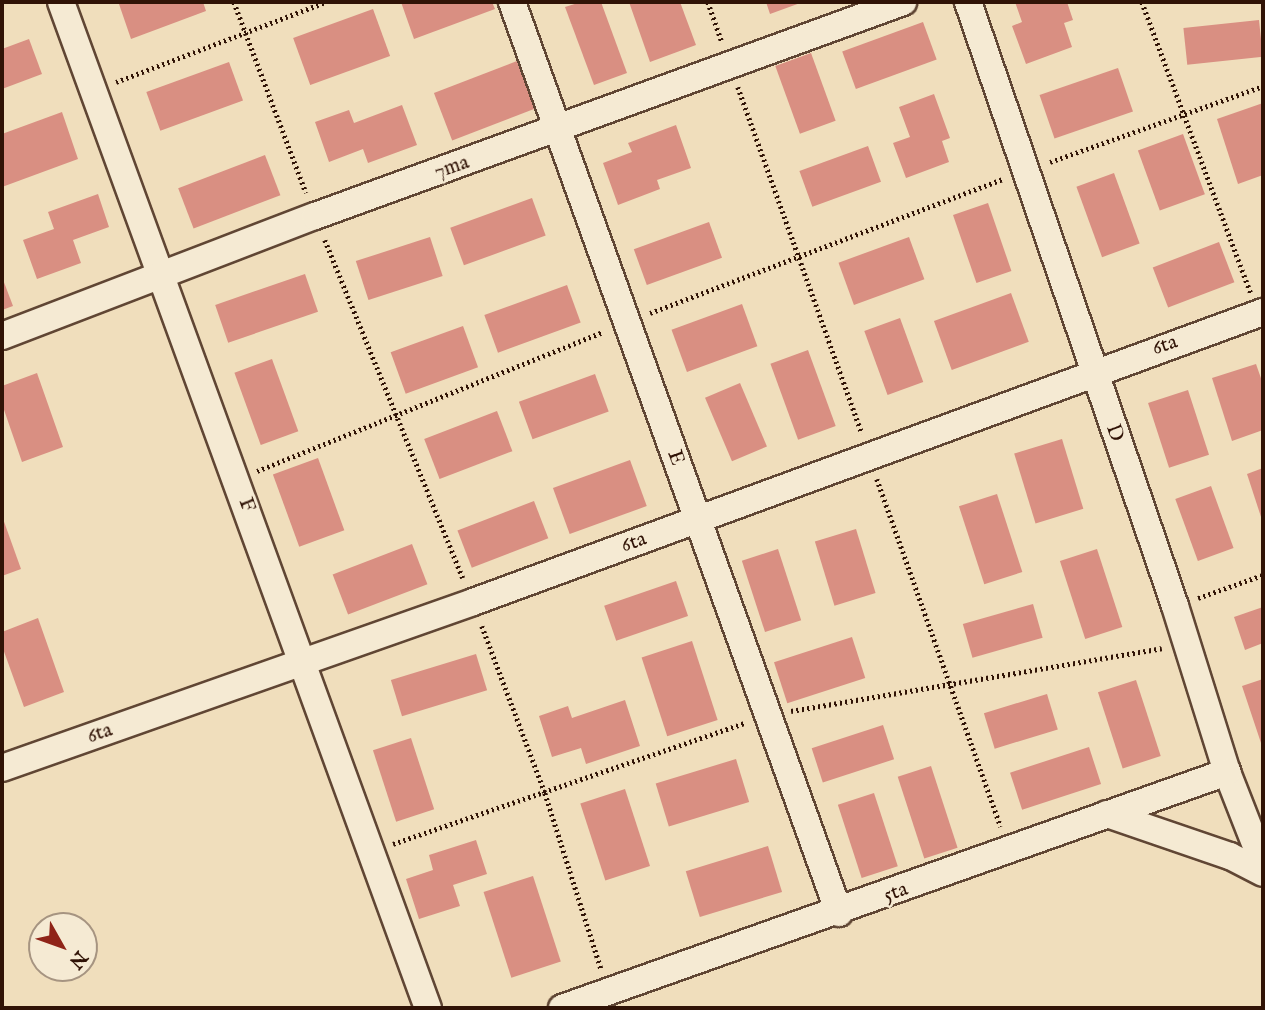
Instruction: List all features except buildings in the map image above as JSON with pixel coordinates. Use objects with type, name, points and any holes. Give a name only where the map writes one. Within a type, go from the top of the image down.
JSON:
[{"type":"street","name":"F","points":[[61,2],[428,1008]]},
{"type":"street","name":"E","points":[[512,2],[839,913]]},
{"type":"street","name":"7ma","points":[[2,336],[315,216],[558,130],[903,2]]},
{"type":"street","name":"D","points":[[968,2],[1175,606],[1227,772],[1263,864]]},
{"type":"street","name":"6ta","points":[[2,768],[473,602],[1093,372],[1261,313]]},
{"type":"street","name":"5ta","points":[[562,1008],[839,913],[1227,772]]},
{"type":"street","points":[[1107,814],[1230,856],[1263,873]]},
{"type":"path","points":[[234,2],[315,216],[473,602],[545,793],[608,992]]},
{"type":"path","points":[[93,91],[325,2]]},
{"type":"path","points":[[708,2],[1010,851]]},
{"type":"path","points":[[1142,2],[1261,313]]},
{"type":"path","points":[[236,479],[397,417],[797,254],[1263,86]]},
{"type":"path","points":[[1175,606],[1263,576]]}]
